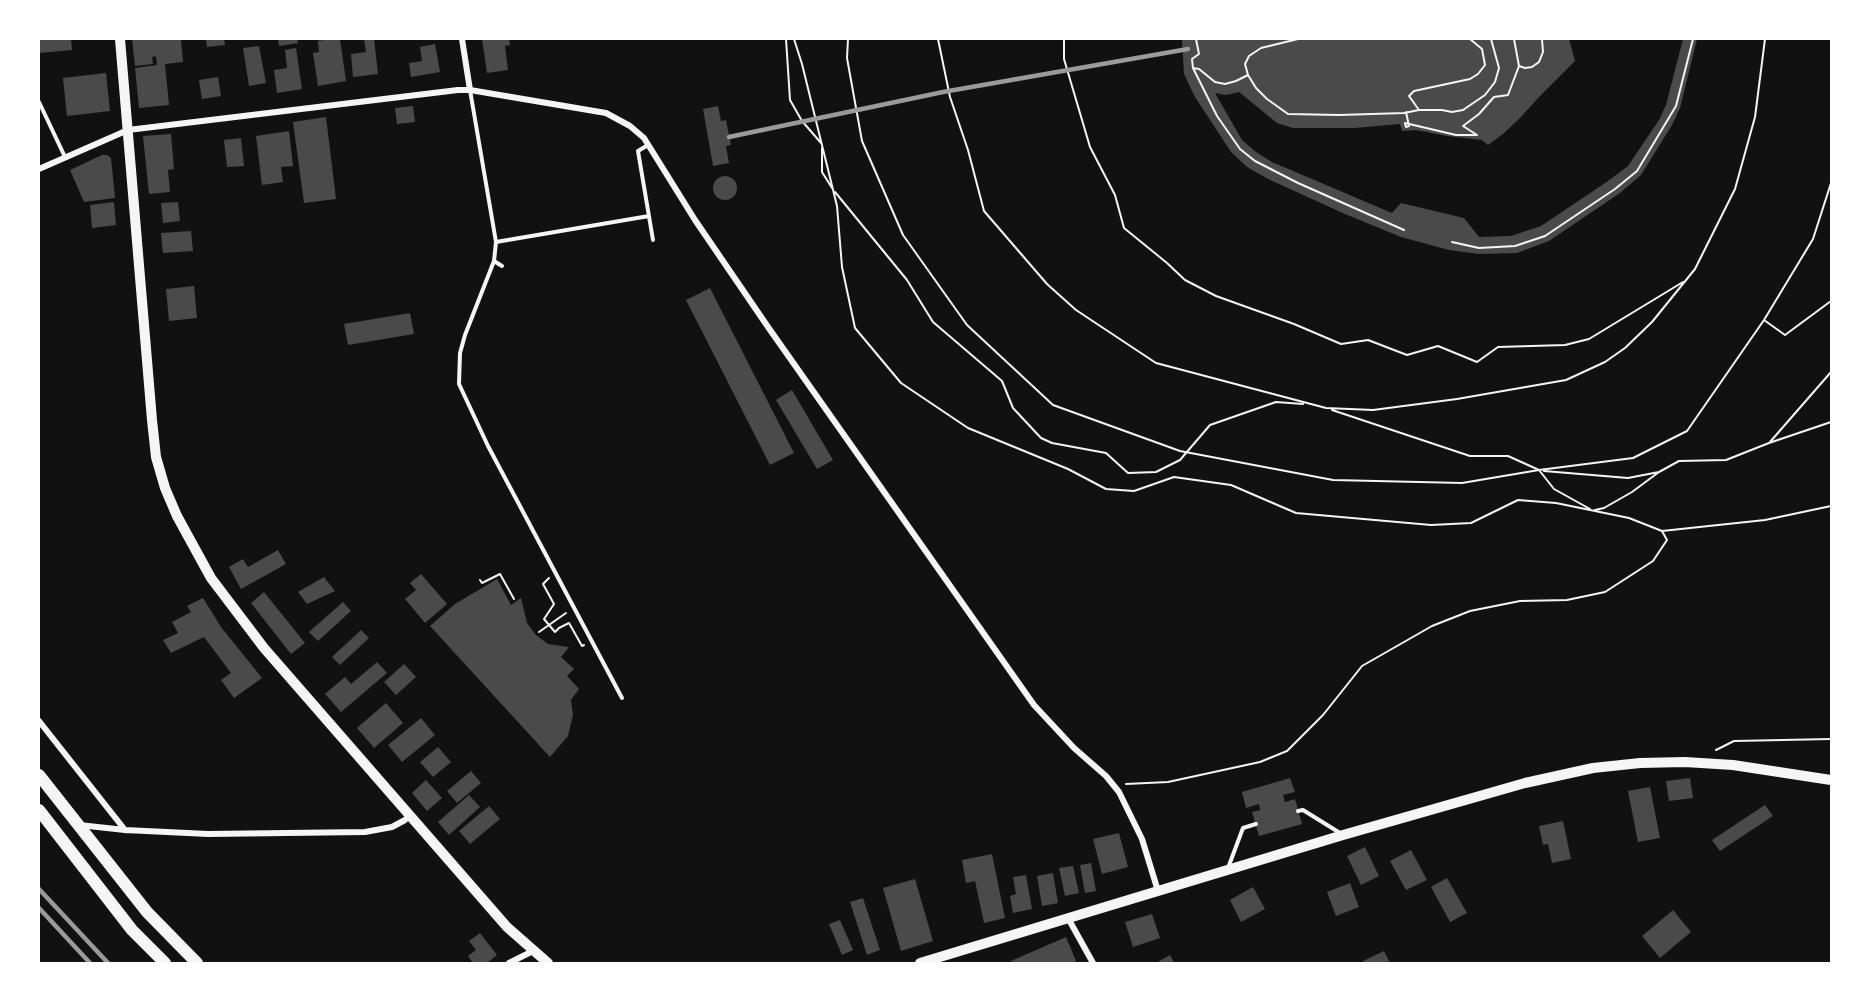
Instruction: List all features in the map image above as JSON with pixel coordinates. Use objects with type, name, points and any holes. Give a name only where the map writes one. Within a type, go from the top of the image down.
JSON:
[{"type":"main road","points":[[120,39],[152,420],[156,457],[165,488],[193,548],[230,605],[264,648],[507,927],[548,963]]},
{"type":"main road","points":[[920,963],[1343,835],[1525,783],[1593,768],[1640,763],[1685,762],[1733,765],[1831,780]]},
{"type":"main road","points":[[39,775],[147,912],[197,963]]},
{"type":"main road","points":[[39,810],[132,930],[165,963]]},
{"type":"street","points":[[462,39],[470,90]]},
{"type":"street","points":[[39,169],[128,130],[458,90],[470,90],[606,113],[630,126],[648,145],[694,220],[1034,705],[1074,748],[1106,776],[1119,792],[1142,839],[1158,891]]},
{"type":"street","points":[[39,721],[125,830]]},
{"type":"street","points":[[77,824],[125,830],[208,834],[365,832],[392,827],[410,815]]},
{"type":"street","points":[[1068,918],[1093,963]]},
{"type":"street","points":[[509,963],[533,951]]},
{"type":"lane","points":[[470,90],[496,242],[494,261],[460,353],[459,384],[488,446],[622,698]]},
{"type":"lane","points":[[39,102],[65,157]]},
{"type":"lane","points":[[648,145],[638,151],[653,240]]},
{"type":"lane","points":[[496,242],[649,216]]},
{"type":"lane","points":[[494,261],[502,266]]},
{"type":"lane","points":[[1298,811],[1304,810],[1343,835]]},
{"type":"lane","points":[[1227,870],[1243,828],[1256,824]]},
{"type":"path","points":[[786,39],[790,100],[802,121],[823,144],[822,172],[833,190],[906,280],[933,322],[1002,381],[1013,408],[1041,438],[1053,443],[1106,453],[1128,473],[1156,472],[1179,460],[1210,425],[1276,402],[1310,404]]},
{"type":"path","points":[[794,39],[823,144],[837,206],[842,267],[855,328],[901,383],[968,428],[1068,469],[1106,489],[1134,490],[1174,477],[1231,485],[1296,513],[1431,525],[1471,523],[1518,500],[1556,503],[1592,510],[1629,518],[1662,531],[1765,520],[1831,506]]},
{"type":"path","points":[[848,39],[847,58],[862,141],[903,235],[967,325],[1053,405],[1186,453],[1333,480],[1462,483],[1633,458],[1687,431],[1764,320],[1813,239],[1831,183]]},
{"type":"path","points":[[938,39],[950,97],[968,150],[984,211],[1047,284],[1076,310],[1156,363],[1349,414],[1470,456],[1508,456],[1539,471],[1628,478],[1659,472]]},
{"type":"path","points":[[1064,39],[1064,59],[1090,147],[1115,195],[1124,228],[1185,280],[1216,296],[1294,324],[1341,344],[1368,340],[1407,355],[1438,346],[1477,362],[1498,346],[1565,345],[1589,339],[1685,281]]},
{"type":"path","points":[[1196,39],[1198,54],[1192,59],[1193,68],[1228,134],[1240,149],[1255,161],[1298,183],[1404,230]]},
{"type":"path","points":[[1298,39],[1261,48],[1249,56],[1245,64],[1248,75],[1256,88],[1288,114],[1361,115],[1419,110],[1463,111],[1485,95],[1495,82],[1499,68],[1491,39]]},
{"type":"path","points":[[1419,110],[1409,96],[1414,91],[1470,79],[1478,74],[1485,65],[1482,49],[1470,39]]},
{"type":"path","points":[[1406,112],[1407,120],[1409,126],[1406,127],[1405,123],[1412,125],[1422,128],[1455,135],[1477,135],[1463,126],[1479,114],[1494,97],[1508,95],[1520,66],[1514,39]]},
{"type":"path","points":[[1520,66],[1532,68],[1539,62],[1543,52],[1542,39]]},
{"type":"path","points":[[1452,242],[1479,248],[1515,246],[1545,236],[1615,189],[1637,171],[1676,106],[1693,39]]},
{"type":"path","points":[[1326,408],[1372,410],[1457,399],[1566,380],[1605,362],[1625,348],[1652,322],[1695,269],[1735,189],[1755,117],[1765,39]]},
{"type":"path","points":[[1193,68],[1199,69],[1215,82],[1225,84],[1248,75]]},
{"type":"path","points":[[1764,320],[1785,335],[1831,301]]},
{"type":"path","points":[[1769,443],[1831,372]]},
{"type":"path","points":[[1539,471],[1554,489],[1592,510],[1604,508],[1679,461],[1726,460],[1831,422]]},
{"type":"path","points":[[1106,776],[1124,784],[1168,782],[1260,762],[1287,751],[1323,715],[1362,666],[1432,626],[1470,611],[1520,601],[1567,600],[1605,592],[1653,561],[1667,540],[1662,531]]},
{"type":"path","points":[[555,572],[543,584],[554,604],[544,619],[555,632],[569,623],[582,646],[594,645]]},
{"type":"path","points":[[480,580],[482,583],[500,574],[514,599]]},
{"type":"path","points":[[539,632],[574,608]]},
{"type":"path","points":[[1716,750],[1734,741],[1831,739]]},
{"type":"building","points":[[39,39],[71,39],[72,50],[39,53]]},
{"type":"building","points":[[132,39],[181,39],[183,62],[165,64],[169,105],[139,108],[135,68],[157,65],[156,56],[152,57],[153,64],[135,66]]},
{"type":"building","points":[[206,39],[224,39],[225,45],[207,47]]},
{"type":"building","points":[[278,39],[297,39],[298,43],[279,46]]},
{"type":"building","points":[[340,39],[346,81],[318,86],[313,53],[319,52],[318,41]]},
{"type":"building","points":[[364,39],[374,39],[378,74],[353,77],[351,54],[366,52]]},
{"type":"building","points":[[482,39],[509,39],[510,45],[505,46],[508,70],[487,73]]},
{"type":"building","points":[[1182,39],[1569,39],[1575,61],[1520,118],[1488,145],[1482,140],[1416,130],[1402,131],[1400,124],[1354,128],[1293,128],[1277,123],[1239,92],[1226,95],[1215,93],[1242,140],[1272,162],[1392,213],[1401,203],[1464,218],[1479,237],[1511,236],[1541,226],[1628,166],[1659,120],[1666,105],[1683,39],[1697,39],[1680,108],[1641,175],[1620,193],[1549,241],[1517,253],[1479,254],[1449,250],[1401,237],[1268,179],[1247,167],[1231,152],[1195,97],[1184,74]]},
{"type":"building","points":[[435,44],[440,72],[411,77],[409,63],[422,61],[420,47]]},
{"type":"building","points":[[259,46],[266,83],[249,86],[243,48]]},
{"type":"building","points":[[296,48],[302,89],[277,93],[274,70],[287,68],[285,50]]},
{"type":"building","points":[[106,73],[110,111],[67,116],[63,78]]},
{"type":"building","points":[[218,77],[221,96],[202,99],[199,80]]},
{"type":"building","points":[[413,106],[415,122],[397,124],[395,108]]},
{"type":"building","points":[[718,106],[721,121],[726,120],[731,145],[726,146],[729,163],[713,166],[703,109]]},
{"type":"building","points":[[326,117],[336,199],[304,203],[293,122]]},
{"type":"building","points":[[289,131],[293,166],[281,167],[283,182],[262,185],[256,136]]},
{"type":"building","points":[[171,134],[174,169],[168,170],[170,192],[149,194],[143,136]]},
{"type":"building","points":[[241,138],[244,166],[227,167],[224,140]]},
{"type":"building","points":[[102,155],[111,158],[115,198],[84,202],[70,170]]},
{"type":"building","points":[[725,176],[734,179],[737,188],[734,197],[725,200],[716,197],[713,188],[716,179]]},
{"type":"building","points":[[114,202],[116,225],[92,228],[90,205]]},
{"type":"building","points":[[178,202],[180,221],[163,223],[161,203]]},
{"type":"building","points":[[191,231],[193,251],[163,253],[161,233]]},
{"type":"building","points":[[194,286],[197,318],[169,321],[166,289]]},
{"type":"building","points":[[710,288],[794,453],[770,465],[686,300]]},
{"type":"building","points":[[410,313],[414,334],[348,345],[344,324]]},
{"type":"building","points":[[792,390],[833,460],[817,469],[776,400]]},
{"type":"building","points":[[278,550],[286,564],[241,589],[229,567],[243,559],[248,567]]},
{"type":"building","points":[[421,574],[447,604],[425,623],[405,599],[416,590],[410,583]]},
{"type":"building","points":[[324,577],[335,591],[307,604],[298,592]]},
{"type":"building","points":[[497,579],[511,605],[521,598],[527,623],[536,635],[548,644],[569,647],[561,657],[574,669],[567,676],[579,689],[571,700],[573,715],[568,736],[550,757],[430,626],[455,604]]},
{"type":"building","points":[[264,592],[305,643],[291,654],[251,603]]},
{"type":"building","points":[[203,598],[221,627],[262,678],[234,698],[221,680],[231,673],[204,637],[171,653],[163,640],[178,633],[172,622],[191,612],[187,606]]},
{"type":"building","points":[[343,602],[351,611],[318,641],[309,632]]},
{"type":"building","points":[[361,630],[369,638],[340,665],[332,657]]},
{"type":"building","points":[[377,662],[387,673],[341,712],[325,694],[345,677],[351,684]]},
{"type":"building","points":[[404,664],[416,677],[396,695],[384,682]]},
{"type":"building","points":[[386,703],[403,723],[374,748],[357,728]]},
{"type":"building","points":[[421,718],[435,735],[402,762],[388,745]]},
{"type":"building","points":[[438,747],[451,762],[433,777],[420,762]]},
{"type":"building","points":[[471,771],[481,783],[457,803],[447,791]]},
{"type":"building","points":[[1290,778],[1295,792],[1283,795],[1285,802],[1295,799],[1302,824],[1259,836],[1252,812],[1260,810],[1259,804],[1246,808],[1242,792]]},
{"type":"building","points":[[1690,778],[1693,798],[1669,801],[1666,781]]},
{"type":"building","points":[[426,780],[442,798],[427,811],[412,793]]},
{"type":"building","points":[[1650,787],[1660,838],[1638,842],[1628,791]]},
{"type":"building","points":[[469,795],[480,807],[449,835],[438,822]]},
{"type":"building","points":[[1765,805],[1773,816],[1720,851],[1712,840]]},
{"type":"building","points":[[489,806],[500,819],[470,844],[459,831]]},
{"type":"building","points":[[1563,821],[1571,859],[1552,863],[1548,844],[1543,845],[1539,826]]},
{"type":"building","points":[[1119,833],[1128,867],[1102,874],[1093,839]]},
{"type":"building","points":[[1365,847],[1379,876],[1361,885],[1347,856]]},
{"type":"building","points":[[1411,850],[1427,880],[1406,890],[1390,861]]},
{"type":"building","points":[[992,854],[1005,918],[984,923],[975,881],[966,883],[962,860]]},
{"type":"building","points":[[1091,863],[1096,891],[1085,893],[1080,865]]},
{"type":"building","points":[[1073,866],[1079,893],[1065,896],[1059,868]]},
{"type":"building","points":[[1053,873],[1058,903],[1042,906],[1037,876]]},
{"type":"building","points":[[1026,875],[1032,909],[1013,913],[1010,896],[1016,894],[1013,877]]},
{"type":"building","points":[[1447,878],[1467,913],[1450,922],[1431,887]]},
{"type":"building","points":[[915,879],[933,941],[901,951],[883,888]]},
{"type":"building","points":[[1350,883],[1359,907],[1336,916],[1327,892]]},
{"type":"building","points":[[1253,887],[1265,909],[1241,922],[1230,900]]},
{"type":"building","points":[[863,898],[880,950],[867,955],[850,902]]},
{"type":"building","points":[[1673,910],[1691,932],[1660,958],[1642,936]]},
{"type":"building","points":[[1152,914],[1160,938],[1133,947],[1125,922]]},
{"type":"building","points":[[840,920],[853,950],[842,955],[829,924]]},
{"type":"building","points":[[480,933],[497,955],[487,963],[473,963],[468,956],[476,950],[469,941]]},
{"type":"building","points":[[1066,937],[1076,961],[1073,963],[1012,963],[1011,961]]},
{"type":"building","points":[[1384,951],[1390,963],[1364,963],[1363,961]]},
{"type":"building","points":[[1170,955],[1174,963],[1156,963]]},
{"type":"railway","points":[[729,137],[943,92],[1188,49]]},
{"type":"railway","points":[[39,889],[108,963]]},
{"type":"railway","points":[[39,908],[90,963]]}]
